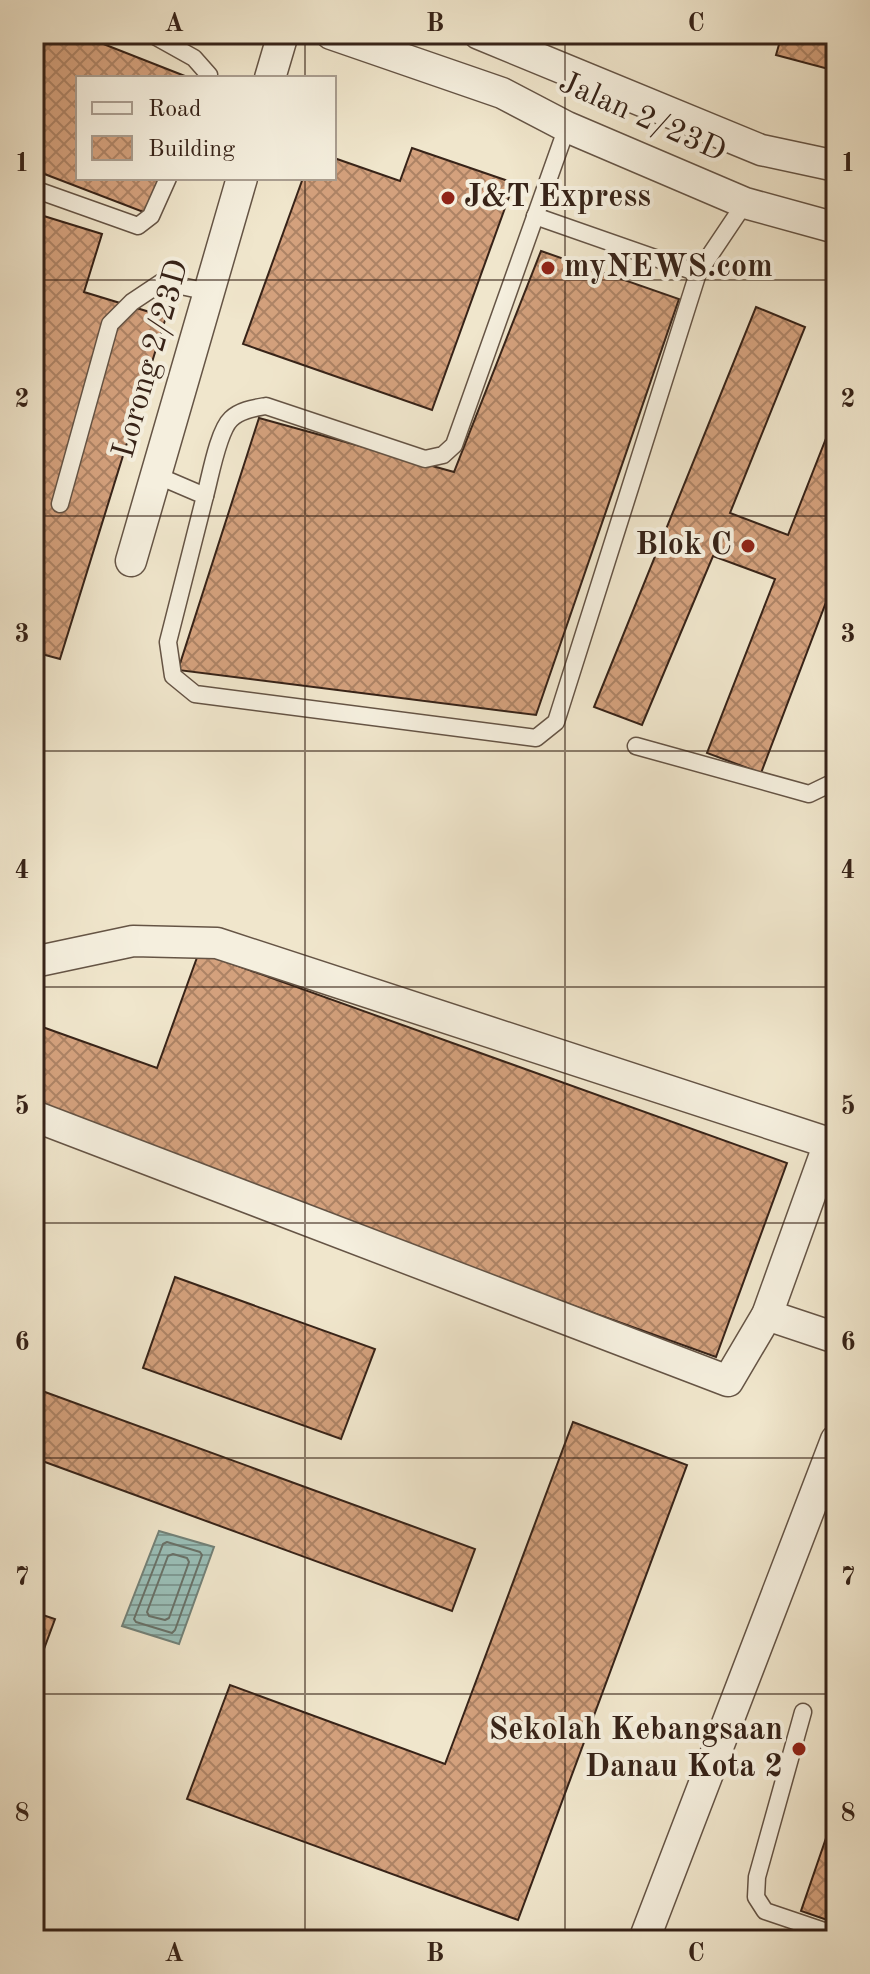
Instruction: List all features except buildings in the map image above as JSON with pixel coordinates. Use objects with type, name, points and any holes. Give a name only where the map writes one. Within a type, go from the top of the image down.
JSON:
[{"type":"street","points":[[271,76],[283,34]]},
{"type":"street","name":"Jalan 2/23D","points":[[331,34],[502,93],[567,127],[745,203],[836,228]]},
{"type":"street","name":"Jalan 2/23D","points":[[479,34],[519,41],[761,150],[836,166]]},
{"type":"street","points":[[502,93],[519,41]]},
{"type":"street","name":"Lorong 2/23D","points":[[131,561],[241,180]]},
{"type":"street","points":[[34,962],[133,941],[217,943],[829,1143],[767,1315],[728,1381],[34,1116]]},
{"type":"street","points":[[767,1315],[836,1338]]},
{"type":"street","points":[[644,1940],[836,1440]]},
{"type":"lane","points":[[151,34],[194,58],[209,76]]},
{"type":"lane","points":[[567,127],[454,445],[443,455],[425,459],[266,406],[248,409],[230,419],[223,432],[205,496],[168,642],[173,676],[195,694],[536,738],[556,722],[698,273],[745,203]]},
{"type":"lane","points":[[34,189],[138,226],[151,216],[167,180]]},
{"type":"lane","points":[[535,216],[698,273]]},
{"type":"lane","points":[[60,504],[110,324],[132,302],[162,282],[209,292]]},
{"type":"lane","points":[[156,475],[205,496]]},
{"type":"lane","points":[[636,746],[809,794],[836,781]]},
{"type":"lane","points":[[803,1712],[757,1877],[756,1897],[765,1911],[836,1935]]},
{"type":"water","points":[[159,1531],[214,1547],[179,1644],[122,1626]]},
{"type":"place","name":"J&T Express","points":[[448,198]]},
{"type":"place","name":"myNEWS.com","points":[[548,268]]},
{"type":"place","name":"Blok C","points":[[748,546]]},
{"type":"place","name":"Sekolah Kebangsaan Danau Kota 2","points":[[799,1749]]}]
